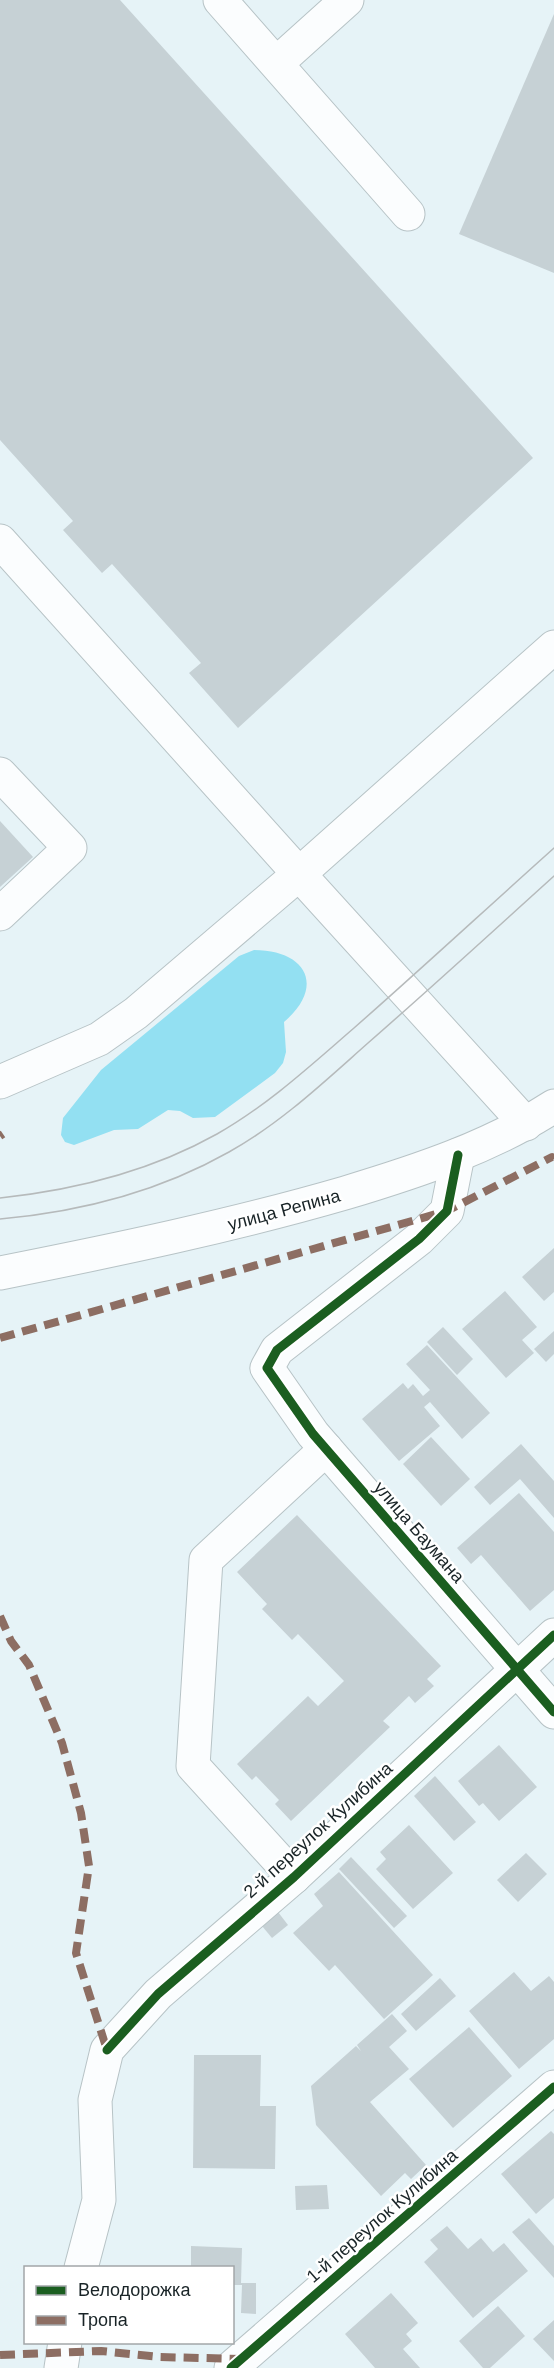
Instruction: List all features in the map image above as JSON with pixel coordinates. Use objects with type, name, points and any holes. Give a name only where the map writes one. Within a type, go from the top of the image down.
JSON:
[{"type":"street","points":[[220,0],[408,214]]},
{"type":"street","points":[[277,63],[347,0]]},
{"type":"street","points":[[0,541],[526,1124]]},
{"type":"street","points":[[0,1082],[99,1039],[136,1013],[299,874],[554,647]]},
{"type":"street","points":[[0,774],[70,848],[0,914]]},
{"type":"street","name":"улица Репина","points":[[0,1273],[198,1233],[283,1211],[390,1179],[458,1155],[526,1124],[554,1106]]},
{"type":"street","name":"улица Баумана","points":[[458,1155],[447,1211],[419,1239],[277,1350],[267,1368],[326,1449],[515,1670],[554,1712]]},
{"type":"street","points":[[294,1877],[193,1766],[206,1560],[326,1449]]},
{"type":"street","name":"2-й переулок Кулибина","points":[[82,2266],[99,2200],[95,2100],[107,2050],[158,1994],[294,1877],[554,1635]]},
{"type":"street","name":"1-й переулок Кулибина","points":[[231,2368],[554,2087]]},
{"type":"street","points":[[61,2368],[65,2344]]},
{"type":"shaded area","points":[[254,950],[287,956],[304,972],[307,983],[304,996],[297,1009],[284,1022],[286,1052],[283,1063],[275,1073],[215,1117],[193,1118],[180,1111],[168,1110],[138,1129],[114,1130],[74,1145],[65,1142],[61,1135],[63,1118],[101,1070],[239,956]]},
{"type":"building","points":[[0,0],[120,0],[533,458],[238,728],[189,673],[201,663],[112,564],[102,573],[63,530],[73,521],[0,440]]},
{"type":"building","points":[[554,14],[554,273],[459,234]]},
{"type":"building","points":[[0,821],[33,857],[0,887]]},
{"type":"building","points":[[554,1248],[554,1292],[544,1301],[522,1277]]},
{"type":"building","points":[[505,1291],[537,1327],[522,1340],[534,1353],[506,1378],[462,1329]]},
{"type":"building","points":[[443,1327],[473,1359],[457,1375],[427,1342]]},
{"type":"building","points":[[554,1331],[554,1354],[546,1362],[534,1349]]},
{"type":"building","points":[[427,1345],[490,1413],[462,1439],[430,1402],[424,1407],[440,1426],[399,1461],[362,1419],[403,1383],[408,1389],[413,1384],[423,1396],[430,1390],[406,1364]]},
{"type":"building","points":[[431,1437],[470,1479],[441,1506],[403,1464]]},
{"type":"building","points":[[521,1444],[554,1481],[554,1518],[520,1479],[490,1505],[474,1487]]},
{"type":"building","points":[[519,1493],[554,1532],[554,1590],[530,1611],[481,1555],[471,1564],[457,1548]]},
{"type":"building","points":[[297,1515],[441,1666],[427,1679],[434,1686],[415,1703],[409,1696],[383,1721],[390,1727],[291,1821],[275,1804],[279,1800],[256,1776],[252,1780],[237,1764],[308,1696],[318,1706],[344,1681],[298,1634],[292,1640],[262,1609],[267,1604],[237,1572]]},
{"type":"building","points":[[499,1745],[537,1787],[499,1821],[483,1803],[479,1806],[458,1781]]},
{"type":"building","points":[[435,1776],[476,1822],[454,1841],[414,1796]]},
{"type":"building","points":[[409,1825],[453,1873],[413,1909],[376,1869],[386,1859],[380,1852]]},
{"type":"building","points":[[526,1853],[547,1874],[518,1902],[497,1880]]},
{"type":"building","points":[[351,1857],[407,1916],[394,1928],[339,1869]]},
{"type":"building","points":[[339,1872],[433,1975],[384,2019],[335,1965],[329,1971],[293,1933],[323,1906],[314,1894]]},
{"type":"building","points":[[278,1912],[288,1925],[272,1938],[262,1926]]},
{"type":"building","points":[[514,1972],[531,1991],[549,1976],[554,1982],[554,2039],[519,2069],[469,2011]]},
{"type":"building","points":[[440,1978],[456,1996],[416,2031],[401,2014]]},
{"type":"building","points":[[392,2014],[407,2031],[389,2047],[409,2069],[370,2102],[426,2165],[411,2179],[405,2173],[381,2196],[316,2125],[311,2086],[356,2046],[361,2051],[357,2045]]},
{"type":"building","points":[[469,2027],[512,2076],[453,2128],[409,2079]]},
{"type":"building","points":[[194,2055],[261,2055],[260,2106],[276,2106],[275,2169],[193,2168]]},
{"type":"building","points":[[551,2131],[554,2134],[554,2198],[536,2214],[501,2174]]},
{"type":"building","points":[[327,2185],[329,2209],[296,2210],[295,2186]]},
{"type":"building","points":[[529,2218],[554,2246],[554,2278],[512,2232]]},
{"type":"building","points":[[447,2226],[468,2249],[481,2238],[493,2252],[504,2243],[528,2271],[473,2318],[424,2262],[438,2249],[430,2240]]},
{"type":"building","points":[[191,2246],[242,2248],[241,2283],[256,2283],[256,2314],[241,2313],[242,2285],[234,2285],[234,2266],[191,2266]]},
{"type":"building","points":[[391,2293],[418,2323],[406,2334],[412,2341],[403,2349],[420,2368],[375,2368],[345,2334]]},
{"type":"building","points":[[498,2306],[525,2336],[490,2368],[483,2368],[459,2341]]},
{"type":"building","points":[[554,2320],[554,2361],[533,2339]]},
{"type":"tram line","points":[[0,1198],[56,1190],[112,1177],[192,1147],[236,1123],[321,1057],[554,848]]},
{"type":"tram line","points":[[0,1219],[59,1211],[118,1198],[203,1166],[248,1141],[318,1087],[554,876]]},
{"type":"marked path","points":[[0,1338],[447,1211],[552,1157],[554,1159]]},
{"type":"marked path","points":[[0,1616],[11,1641],[29,1665],[62,1743],[81,1813],[89,1866],[76,1953],[107,2050]]},
{"type":"marked path","points":[[0,2355],[101,2351],[160,2357],[243,2359]]},
{"type":"cycle path","points":[[458,1155],[447,1211],[419,1239],[277,1350],[267,1368],[313,1434],[554,1712]]},
{"type":"cycle path","points":[[107,2050],[158,1994],[294,1877],[554,1635]]},
{"type":"cycle path","points":[[231,2368],[554,2087]]}]
